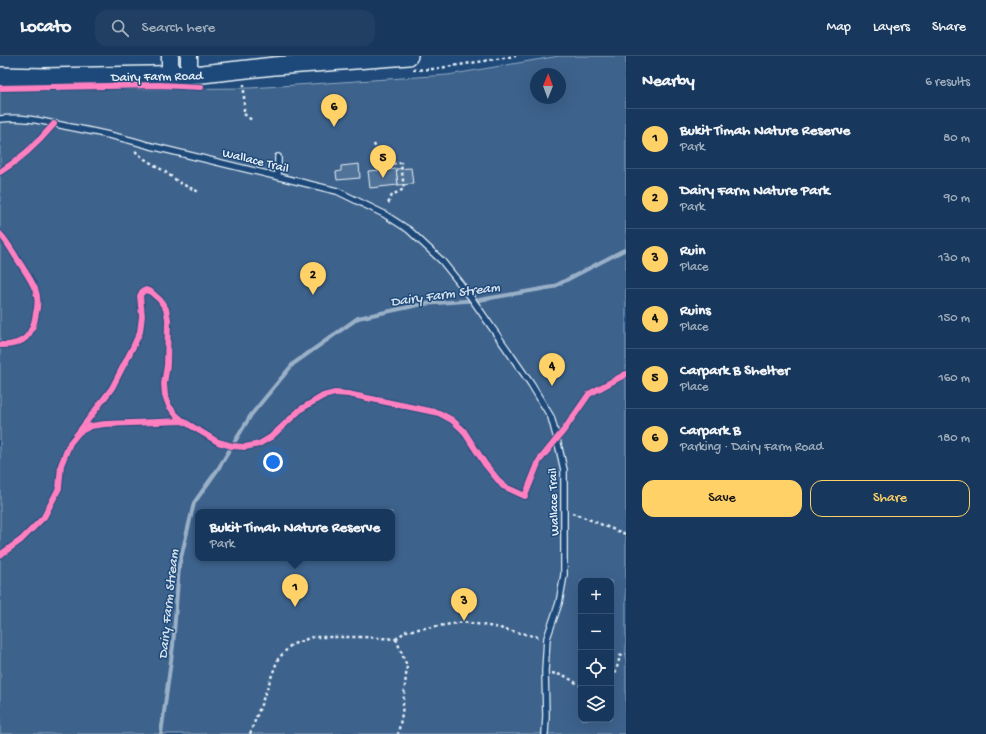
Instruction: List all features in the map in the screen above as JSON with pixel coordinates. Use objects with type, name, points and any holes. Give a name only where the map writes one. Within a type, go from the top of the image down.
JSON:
[{"type":"main road","points":[[170,56],[170,75]]},
{"type":"main road","points":[[188,75],[189,56]]},
{"type":"main road","name":"Dairy Farm Road","points":[[0,76],[188,75],[274,66],[409,56]]},
{"type":"lane","name":"Wallace Trail","points":[[0,119],[8,118],[37,120],[122,137],[147,145],[337,190],[384,214],[409,230],[442,261],[470,296],[531,384],[551,417],[564,470],[564,575],[559,603],[547,638],[545,671],[545,734]]},
{"type":"lane","points":[[278,157],[278,176]]},
{"type":"path","points":[[244,81],[244,114],[253,121]]},
{"type":"path","points":[[122,137],[143,158],[180,183],[199,192]]},
{"type":"path","points":[[374,144],[380,159],[390,164],[401,163],[404,189],[392,195],[384,214]]},
{"type":"path","points":[[564,510],[626,534]]},
{"type":"path","points":[[250,734],[278,659],[291,645],[312,638],[364,637],[396,639],[406,631],[464,622],[547,638]]},
{"type":"path","points":[[396,639],[407,666],[402,714],[398,734]]},
{"type":"path","points":[[614,676],[620,656],[626,654]]},
{"type":"path","points":[[545,671],[565,676],[578,684]]},
{"type":"shaded area","points":[[559,56],[626,56],[626,734],[0,734],[0,87],[133,89],[250,88],[448,75]]},
{"type":"building","points":[[359,164],[360,178],[337,180],[336,172],[341,171],[341,166]]},
{"type":"building","points":[[411,168],[413,184],[398,185],[396,169]]},
{"type":"building","points":[[396,169],[398,185],[370,188],[368,171]]},
{"type":"waterway","name":"Dairy Farm Stream","points":[[161,734],[173,646],[179,566],[194,503],[218,469],[251,415],[293,364],[358,318],[423,304],[479,300],[553,287],[626,249]]},
{"type":"cycle path","points":[[0,88],[159,85],[201,87]]},
{"type":"cycle path","points":[[0,172],[29,150],[54,124]]},
{"type":"cycle path","points":[[0,234],[31,280],[36,292],[37,301],[35,321],[26,338],[15,344],[0,345]]},
{"type":"cycle path","points":[[81,429],[112,388],[133,347],[140,332],[142,316],[140,296],[142,292],[146,290],[151,292],[160,300],[166,309],[168,319],[167,365],[164,384],[165,395],[169,406],[183,421]]},
{"type":"cycle path","points":[[0,555],[21,540],[44,517],[59,488],[61,465],[70,443],[79,432],[91,426],[105,424],[183,421],[218,442],[232,446],[245,447],[259,444],[271,437],[301,409],[323,396],[335,393],[348,394],[439,413],[452,420],[463,430],[485,464],[503,486],[525,496],[539,461],[564,430],[589,394],[626,374]]},
{"type":"place","name":"Carpark B","points":[[334,127]]},
{"type":"place","name":"Carpark B Shelter","points":[[383,178]]},
{"type":"place","name":"Dairy Farm Nature Park","points":[[313,295]]},
{"type":"place","name":"Ruins","points":[[552,386]]},
{"type":"place","name":"Bukit Timah Nature Reserve","points":[[295,607]]},
{"type":"place","name":"Ruin","points":[[464,621]]}]
